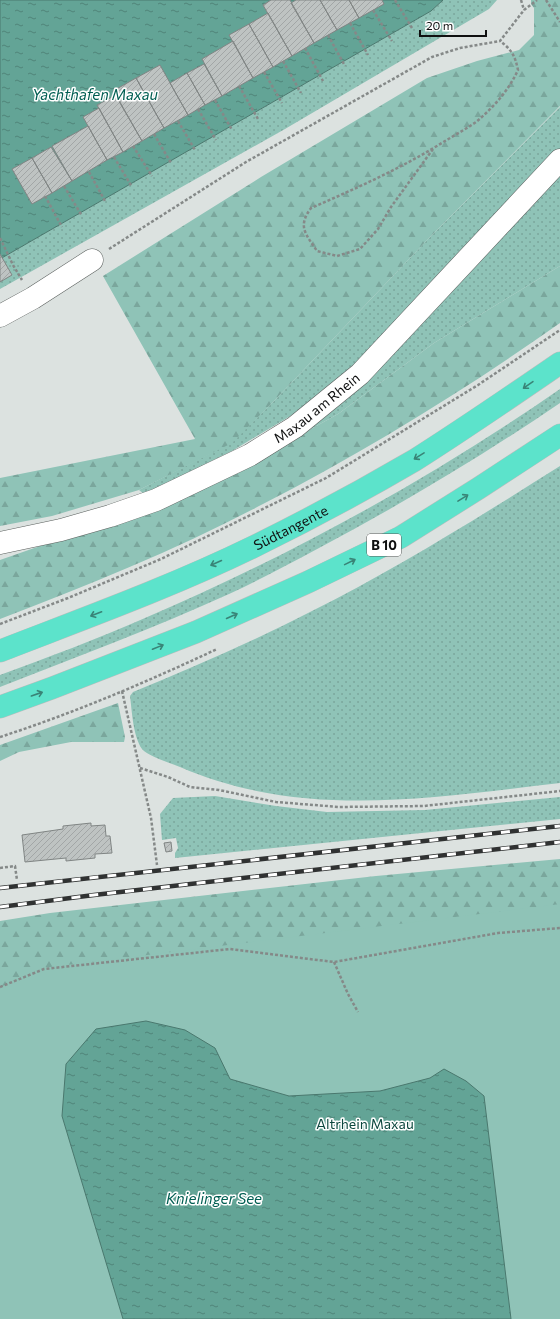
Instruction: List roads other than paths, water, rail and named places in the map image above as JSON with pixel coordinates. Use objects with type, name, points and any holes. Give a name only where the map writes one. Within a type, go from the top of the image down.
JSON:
[{"type":"highway","name":"Südtangente","points":[[0,651],[135,599],[251,548],[325,510],[414,460],[504,402],[560,363]]},
{"type":"highway","name":"B 10","points":[[0,706],[52,688],[196,632],[308,582],[401,537],[480,488],[560,435]]},
{"type":"street","name":"Maxau am Rhein","points":[[0,543],[61,530],[110,516],[156,500],[250,455],[295,427],[360,374],[560,160]]},
{"type":"street","points":[[0,316],[33,298],[92,260]]},
{"type":"water","name":"Yachthafen Maxau","points":[[0,0],[443,0],[431,11],[0,259]]},
{"type":"water","name":"Knielinger See","points":[[146,1021],[185,1030],[215,1048],[230,1079],[289,1096],[380,1091],[430,1078],[444,1069],[466,1081],[484,1096],[511,1319],[123,1319],[62,1116],[66,1064],[96,1029]]},
{"type":"railway","points":[[0,888],[560,826]]},
{"type":"railway","points":[[0,907],[560,842]]},
{"type":"park label","name":"Altrhein Maxau","points":[[365,1124]]}]
